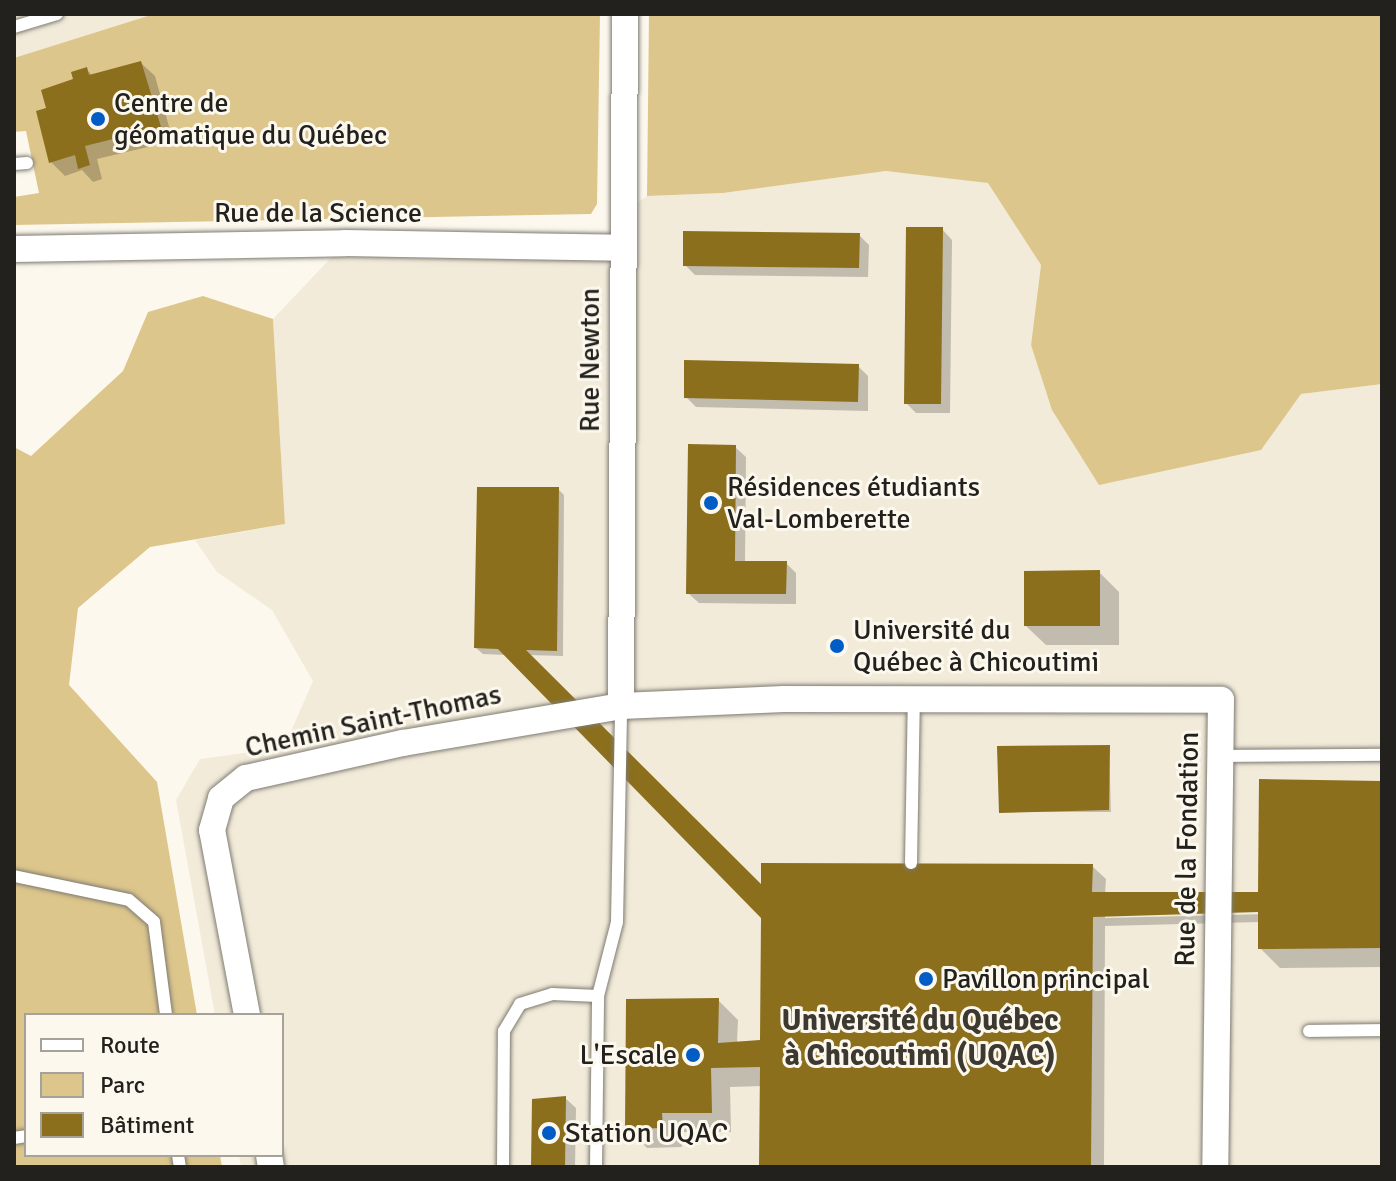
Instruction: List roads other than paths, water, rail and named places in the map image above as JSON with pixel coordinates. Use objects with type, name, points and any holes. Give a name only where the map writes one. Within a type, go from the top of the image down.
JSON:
[{"type":"street","name":"Rue Newton","points":[[621,706],[625,14]]},
{"type":"street","name":"Rue de la Science","points":[[14,249],[345,243],[622,248]]},
{"type":"street","name":"Rue de la Fondation","points":[[621,706],[914,699],[1221,700],[1215,1167]]},
{"type":"street","name":"Chemin Saint-Thomas","points":[[247,1013],[212,830],[214,813],[232,786],[246,778],[403,743],[621,706]]},
{"type":"lane","points":[[14,27],[57,14]]},
{"type":"lane","points":[[911,863],[914,699]]},
{"type":"lane","points":[[596,1167],[598,996],[617,922],[621,706]]},
{"type":"lane","points":[[1221,756],[1382,755]]},
{"type":"lane","points":[[14,876],[129,900],[154,922],[166,1013]]},
{"type":"lane","points":[[503,1167],[504,1031],[520,1004],[552,994],[598,996]]},
{"type":"lane","points":[[1309,1031],[1382,1030]]},
{"type":"place","name":"Centre de géomatique du Québec","points":[[98,119]]},
{"type":"place","name":"Résidences étudiants Val-Lomberette","points":[[711,503]]},
{"type":"place","name":"Université du Québec à Chicoutimi","points":[[837,646]]},
{"type":"place","name":"Pavillon principal","points":[[926,979]]},
{"type":"place","name":"L'Escale","points":[[693,1055]]},
{"type":"place","name":"Station UQAC","points":[[549,1133]]},
{"type":"district","name":"Université du Québec à Chicoutimi (UQAC)","points":[[920,1038]]}]
